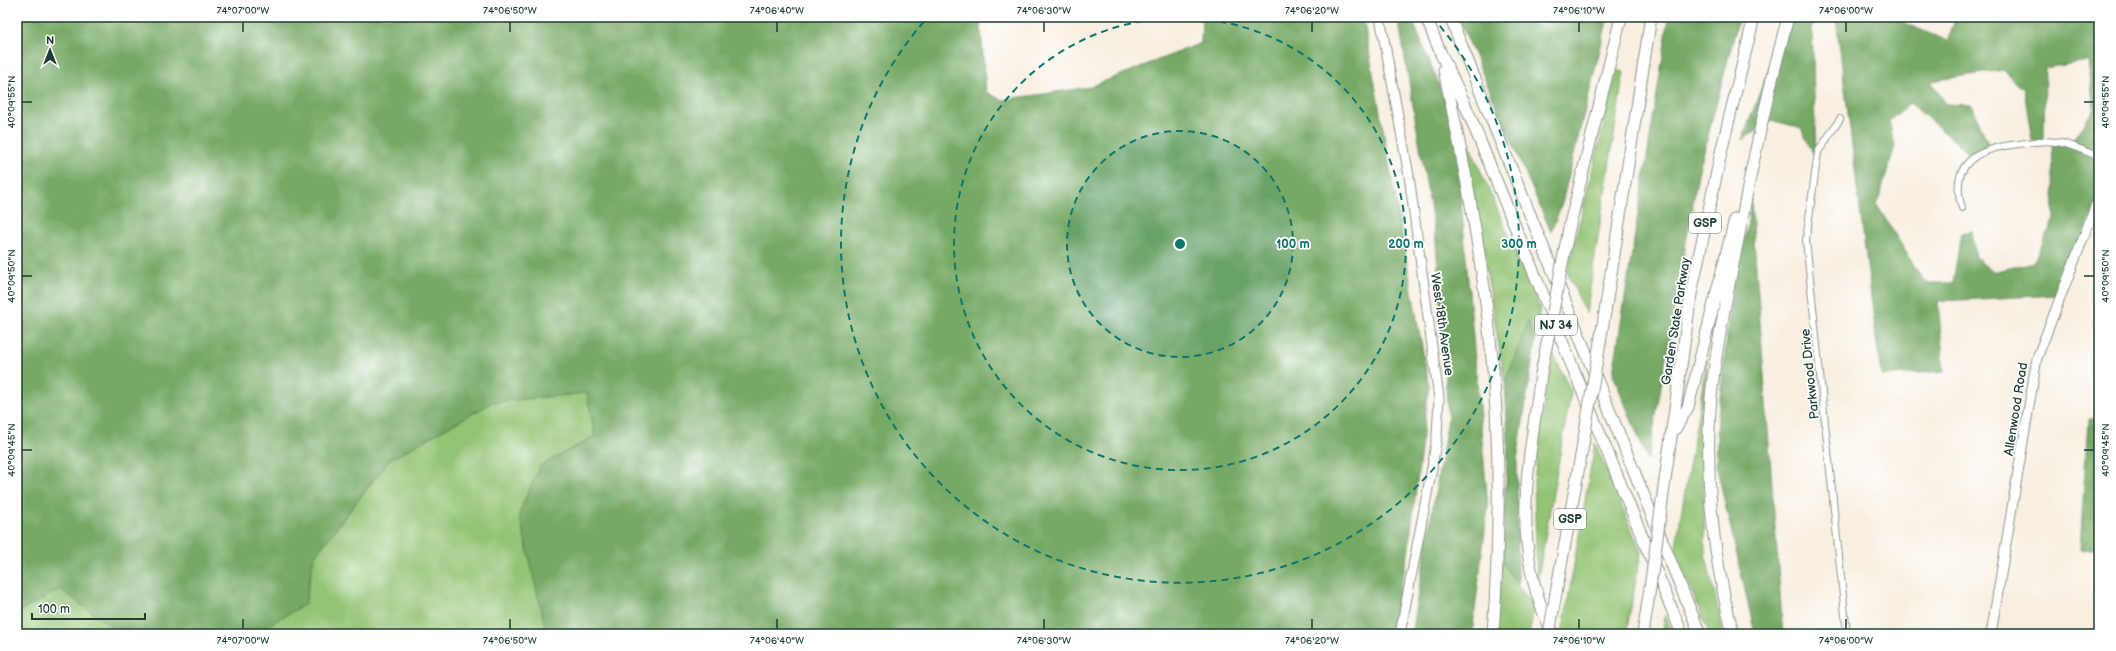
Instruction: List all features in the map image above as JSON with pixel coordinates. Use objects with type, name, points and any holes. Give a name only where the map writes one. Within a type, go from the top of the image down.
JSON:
[{"type":"highway","name":"NJ 34","points":[[1426,17],[1441,54],[1467,110],[1682,634]]},
{"type":"highway","name":"NJ 34","points":[[1450,17],[1700,634]]},
{"type":"highway","points":[[1553,634],[1537,596],[1525,537],[1528,482],[1541,374],[1569,228],[1621,17]]},
{"type":"highway","name":"GSP","points":[[1549,634],[1584,444],[1651,17]]},
{"type":"highway","name":"Garden State Parkway","points":[[1643,634],[1673,433],[1684,340],[1704,228],[1754,17]]},
{"type":"highway","points":[[1732,634],[1717,563],[1711,518],[1709,484],[1709,423],[1716,358],[1748,182],[1788,17]]},
{"type":"highway","points":[[1441,54],[1455,116],[1481,263],[1494,375],[1499,491],[1493,634]]},
{"type":"highway","points":[[1673,433],[1688,407],[1723,264],[1748,182]]},
{"type":"street","name":"West 18th Avenue","points":[[1380,17],[1409,176],[1439,398],[1438,430],[1432,468],[1400,634]]},
{"type":"street","name":"Parkwood Drive","points":[[1840,119],[1818,152],[1806,240],[1846,634]]},
{"type":"street","points":[[1962,208],[1958,191],[1962,173],[1975,156],[1991,148],[2038,142],[2054,142],[2071,145],[2099,157]]},
{"type":"street","name":"Allenwood Road","points":[[1991,634],[2037,358],[2099,197]]},
{"type":"green space","points":[[17,17],[980,17],[986,92],[1002,100],[1090,87],[1201,43],[1202,17],[1363,17],[1429,386],[1408,554],[1390,634],[543,634],[545,627],[519,513],[540,466],[595,436],[587,393],[493,402],[389,460],[314,557],[305,604],[253,634],[121,634],[60,589],[17,613]]},
{"type":"green space","points":[[1398,17],[1411,17],[1454,121],[1488,507],[1472,634],[1411,634],[1448,419],[1436,241]]},
{"type":"green space","points":[[1458,17],[1480,17],[1490,21],[1541,25],[1560,17],[1608,17],[1562,203],[1551,232]]},
{"type":"green space","points":[[1669,17],[1739,17],[1698,174],[1648,461],[1613,374]]},
{"type":"green space","points":[[1788,17],[1899,17],[1899,21],[1948,41],[1956,17],[2099,17],[2099,199],[2059,295],[1938,301],[1944,371],[1881,376],[1836,18],[1812,24],[1816,159],[1801,128],[1771,120],[1742,140]],"holes":[[[2088,61],[2094,109],[2069,145],[2052,142],[2054,219],[2034,262],[1993,272],[1976,258],[1972,231],[1961,233],[1953,283],[1925,283],[1877,205],[1895,146],[1889,121],[1910,103],[1974,158],[1990,148],[1972,105],[1946,104],[1931,81],[2003,70],[2024,90],[2032,141],[2044,140],[2045,68]]]},
{"type":"green space","points":[[1617,71],[1624,71],[1586,314],[1567,272]]},
{"type":"green space","points":[[1463,130],[1540,308],[1535,344],[1528,322],[1505,383]]},
{"type":"green space","points":[[1751,199],[1783,634],[1755,634],[1716,464],[1718,416],[1733,282],[1747,228]]},
{"type":"green space","points":[[1528,321],[1535,344],[1517,460],[1518,586],[1502,561],[1508,440],[1505,383]]},
{"type":"green space","points":[[1551,349],[1571,392],[1537,583],[1534,481]]},
{"type":"green space","points":[[1707,359],[1702,433],[1705,553],[1724,634],[1709,634],[1675,551]]},
{"type":"green space","points":[[587,393],[595,436],[540,466],[545,627],[543,634],[253,634],[305,604],[314,557],[389,460],[493,402]]},
{"type":"green space","points":[[2099,418],[2099,548],[2080,550],[2088,419]]},
{"type":"green space","points":[[1595,443],[1641,552],[1626,634],[1562,634]]},
{"type":"green space","points":[[1502,561],[1518,586],[1535,605],[1529,634],[1494,634]]},
{"type":"green space","points":[[60,588],[121,634],[17,634],[17,613]]},
{"type":"green space","points":[[1665,615],[1673,634],[1662,634]]}]
